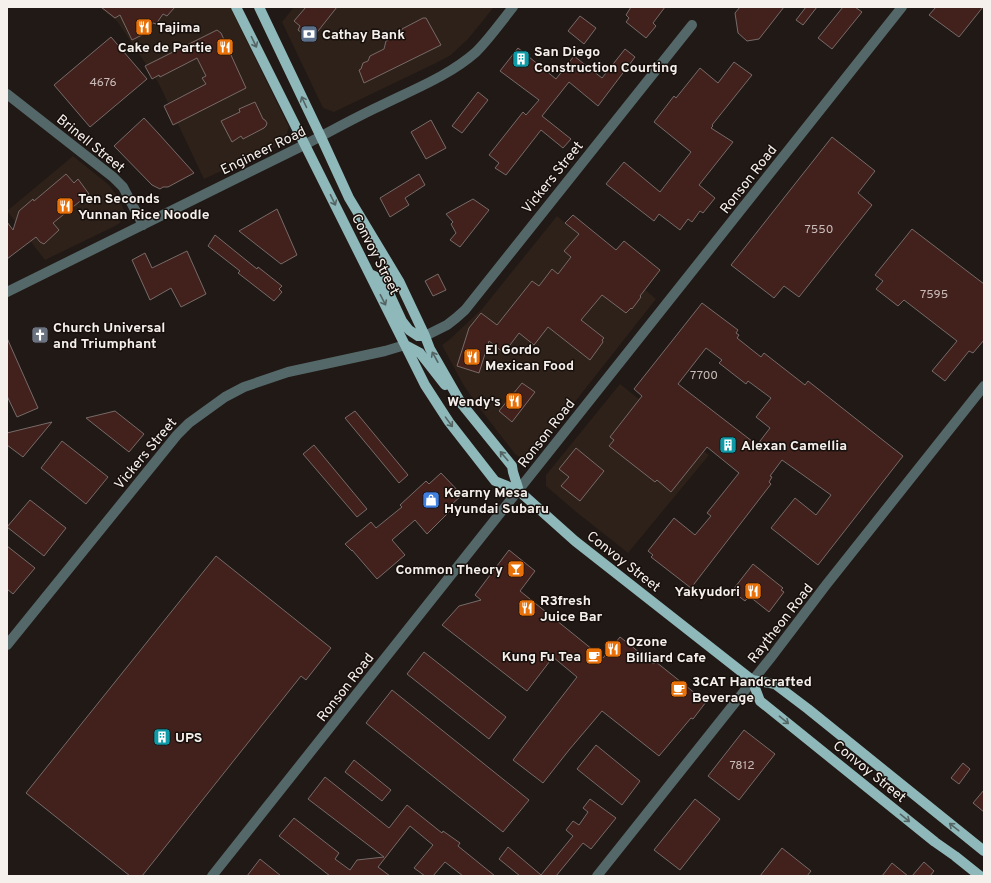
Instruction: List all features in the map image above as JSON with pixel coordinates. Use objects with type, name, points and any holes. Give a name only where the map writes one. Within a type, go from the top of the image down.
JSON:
[{"type":"main road","name":"Convoy Street","points":[[236,7],[425,385],[438,406],[495,482],[519,491],[575,541],[752,680],[775,684],[984,852]]},
{"type":"main road","name":"Convoy Street","points":[[259,7],[349,198],[398,281],[430,349],[461,403],[512,466],[519,491]]},
{"type":"main road","points":[[370,274],[382,280],[402,321],[409,330],[418,336],[425,336]]},
{"type":"main road","points":[[405,345],[420,353],[426,363],[461,403]]},
{"type":"main road","name":"Convoy Street","points":[[752,680],[760,701],[934,842],[955,856],[980,876]]},
{"type":"street","name":"Engineer Road","points":[[7,292],[321,137],[362,114],[448,72],[479,48],[490,37],[513,7]]},
{"type":"street","name":"Ronson Road","points":[[212,876],[902,7]]},
{"type":"street","name":"Vickers Street","points":[[425,336],[448,325],[465,310],[692,25]]},
{"type":"street","name":"Brinell Street","points":[[7,94],[113,177],[123,187],[143,225]]},
{"type":"street","name":"Vickers Street","points":[[7,645],[177,435],[189,423],[225,397],[244,387],[288,372],[385,351],[405,345]]},
{"type":"street","name":"Raytheon Road","points":[[597,876],[984,386]]},
{"type":"shaded area","points":[[99,7],[230,7],[289,127],[284,143],[204,179],[158,82],[117,21]]},
{"type":"shaded area","points":[[294,7],[494,7],[468,39],[451,55],[334,112],[323,108],[282,22]]},
{"type":"shaded area","points":[[73,156],[109,185],[120,200],[124,211],[120,223],[45,260],[7,211]]},
{"type":"shaded area","points":[[557,216],[656,299],[533,455],[524,460],[515,454],[481,410],[464,386],[442,345],[482,309]]},
{"type":"shaded area","points":[[620,384],[709,455],[628,553],[546,486],[546,475]]},
{"type":"building","points":[[101,7],[175,7],[167,16],[163,14],[156,24],[153,23],[146,33],[132,40],[120,15],[115,18]]},
{"type":"building","points":[[306,7],[337,7],[311,40],[298,30],[300,26],[294,21]]},
{"type":"building","points":[[631,7],[665,7],[653,23],[656,26],[646,38],[626,22],[629,18],[626,15]]},
{"type":"building","points":[[740,7],[784,7],[759,39],[747,41],[738,33],[735,13]]},
{"type":"building","points":[[806,7],[817,7],[803,25],[796,20]]},
{"type":"building","points":[[843,7],[855,7],[862,12],[832,49],[818,38]]},
{"type":"building","points":[[936,7],[983,7],[959,37],[929,15]]},
{"type":"building","points":[[580,16],[596,28],[584,44],[568,31]]},
{"type":"building","points":[[423,18],[426,18],[441,45],[364,83],[359,70],[361,69],[363,63],[368,61],[370,56],[384,49],[386,41],[400,34],[402,29]]},
{"type":"building","points":[[217,30],[221,33],[246,88],[173,125],[164,106],[206,84],[202,78],[206,76],[197,58],[160,77],[159,75],[152,79],[145,66]]},
{"type":"building","points":[[111,37],[147,79],[90,127],[54,85]]},
{"type":"building","points":[[518,48],[556,79],[574,56],[602,78],[625,49],[635,57],[598,106],[569,82],[542,116],[571,139],[563,148],[541,130],[506,175],[495,168],[499,163],[489,155],[523,112],[526,115],[539,100],[500,71]]},
{"type":"building","points":[[734,62],[752,75],[711,128],[733,142],[699,185],[715,198],[703,213],[700,211],[692,222],[688,219],[680,230],[659,214],[654,221],[606,184],[624,162],[660,192],[691,152],[654,122],[674,96],[676,98],[700,68],[718,83]]},
{"type":"building","points":[[478,92],[488,100],[462,133],[452,126]]},
{"type":"building","points":[[255,102],[263,119],[267,123],[266,126],[243,139],[241,136],[232,142],[221,121],[240,112],[239,109]]},
{"type":"building","points":[[144,118],[194,173],[168,187],[163,187],[160,189],[152,185],[114,146]]},
{"type":"building","points":[[431,120],[446,148],[426,159],[411,132]]},
{"type":"building","points":[[832,137],[875,171],[858,193],[872,205],[799,297],[784,286],[774,298],[731,265]]},
{"type":"building","points":[[66,174],[74,183],[78,179],[89,194],[53,223],[59,230],[44,244],[36,237],[7,259],[7,222],[13,230],[19,211],[33,199],[34,201]]},
{"type":"building","points":[[419,174],[425,185],[405,198],[409,205],[390,217],[380,198]]},
{"type":"building","points":[[473,199],[489,210],[460,247],[450,240],[456,233],[451,224],[453,222],[446,214]]},
{"type":"building","points":[[277,209],[297,255],[281,264],[239,231]]},
{"type":"building","points":[[573,215],[616,250],[624,241],[660,270],[632,309],[631,308],[626,313],[602,295],[581,320],[604,338],[602,340],[603,342],[590,360],[548,327],[534,345],[519,333],[504,353],[489,341],[479,373],[457,366],[469,328],[481,313],[497,325],[532,281],[539,286],[552,269],[558,274],[571,257],[564,251],[579,234],[565,223]]},
{"type":"building","points":[[912,229],[984,284],[984,340],[973,353],[969,351],[945,381],[932,371],[957,341],[904,300],[898,306],[876,289],[883,281],[875,275]]},
{"type":"building","points":[[215,235],[257,269],[258,267],[282,286],[279,289],[282,292],[274,301],[238,273],[240,271],[208,246]]},
{"type":"building","points":[[187,251],[206,294],[181,307],[171,288],[150,300],[132,260],[145,253],[152,268]]},
{"type":"building","points":[[438,274],[446,290],[433,296],[425,281]]},
{"type":"building","name":"Alexan Camellia","points":[[702,303],[738,330],[736,333],[739,335],[737,338],[761,357],[764,353],[805,385],[808,381],[903,456],[818,565],[771,528],[795,498],[816,515],[831,495],[782,460],[770,476],[772,477],[769,482],[771,484],[691,588],[651,557],[653,555],[648,551],[674,518],[695,535],[711,516],[707,513],[739,473],[707,447],[671,492],[657,480],[655,482],[609,446],[614,440],[610,437],[642,396],[634,389]],"holes":[[[706,348],[722,360],[719,363],[746,384],[748,381],[771,398],[756,417],[770,428],[757,445],[678,384]]]},
{"type":"building","points":[[7,338],[38,408],[17,417],[7,396]]},
{"type":"building","points":[[522,383],[535,392],[512,422],[499,411]]},
{"type":"building","points":[[115,411],[144,434],[129,452],[86,418]]},
{"type":"building","points":[[355,411],[408,475],[399,483],[345,418]]},
{"type":"building","points":[[52,422],[23,457],[7,445],[7,433]]},
{"type":"building","points":[[62,441],[108,477],[86,504],[41,468]]},
{"type":"building","points":[[314,445],[367,509],[357,517],[303,454]]},
{"type":"building","points":[[576,448],[604,471],[580,501],[561,486],[569,477],[559,469]]},
{"type":"building","points":[[441,473],[462,495],[450,506],[452,509],[427,534],[415,520],[392,540],[405,555],[377,579],[345,544],[371,522],[376,528],[402,507],[400,505],[426,481],[429,484]]},
{"type":"building","points":[[30,500],[66,528],[44,556],[7,527]]},
{"type":"building","points":[[7,546],[35,568],[13,594],[7,589]]},
{"type":"building","points":[[509,550],[535,571],[520,591],[603,658],[620,637],[654,664],[656,662],[706,702],[693,719],[691,718],[659,756],[602,711],[543,783],[513,760],[577,677],[553,657],[527,691],[442,625],[459,606],[481,600],[475,595]]},
{"type":"building","name":"UPS","points":[[216,556],[331,648],[306,680],[301,676],[142,876],[130,876],[26,793]]},
{"type":"building","points":[[753,564],[783,588],[781,590],[784,592],[769,612],[749,596],[745,601],[732,591]]},
{"type":"building","points":[[424,652],[506,717],[489,739],[407,674]]},
{"type":"building","points":[[392,690],[529,800],[503,832],[366,723]]},
{"type":"building","points":[[744,730],[775,754],[739,800],[708,776]]},
{"type":"building","points":[[596,745],[640,781],[622,805],[577,769]]},
{"type":"building","points":[[354,760],[391,790],[382,801],[345,772]]},
{"type":"building","points":[[963,763],[970,769],[959,784],[951,778]]},
{"type":"building","points":[[325,777],[389,828],[407,805],[442,833],[443,831],[460,843],[458,846],[495,876],[463,876],[445,862],[433,876],[425,876],[414,868],[433,845],[410,826],[378,867],[390,876],[330,876],[279,836],[294,818],[339,853],[335,859],[350,870],[357,860],[384,857],[308,799]]},
{"type":"building","points":[[984,790],[984,812],[973,803]]},
{"type":"building","points":[[590,799],[616,818],[591,849],[583,843],[556,876],[520,876],[499,859],[508,847],[541,875],[573,836],[566,830],[573,821],[579,825],[588,812],[583,808]]},
{"type":"building","points":[[695,799],[720,819],[680,870],[654,850]]},
{"type":"building","points":[[782,848],[811,871],[807,876],[760,876]]},
{"type":"building","points":[[260,859],[281,876],[247,876]]},
{"type":"building","points":[[924,862],[934,871],[930,876],[912,876]]},
{"type":"building","points":[[892,863],[908,876],[882,876]]},
{"type":"place","name":"Tajima","points":[[144,27]]},
{"type":"place","name":"Cathay Bank","points":[[309,34]]},
{"type":"place","name":"Cake de Partie","points":[[225,47]]},
{"type":"place","name":"San Diego Construction Courting","points":[[521,59]]},
{"type":"place","name":"Ten Seconds Yunnan Rice Noodle","points":[[65,206]]},
{"type":"place","name":"Church Universal and Triumphant","points":[[40,335]]},
{"type":"place","name":"El Gordo Mexican Food","points":[[472,357]]},
{"type":"place","name":"Wendy's","points":[[514,401]]},
{"type":"place","name":"Alexan Camellia","points":[[728,445]]},
{"type":"place","name":"Kearny Mesa Hyundai Subaru","points":[[431,500]]},
{"type":"place","name":"Common Theory","points":[[516,569]]},
{"type":"place","name":"Yakyudori","points":[[753,591]]},
{"type":"place","name":"R3fresh Juice Bar","points":[[527,608]]},
{"type":"place","name":"Ozone Billiard Cafe","points":[[613,649]]},
{"type":"place","name":"Kung Fu Tea","points":[[594,656]]},
{"type":"place","name":"3CAT Handcrafted Beverage","points":[[679,689]]},
{"type":"place","name":"UPS","points":[[162,737]]}]
